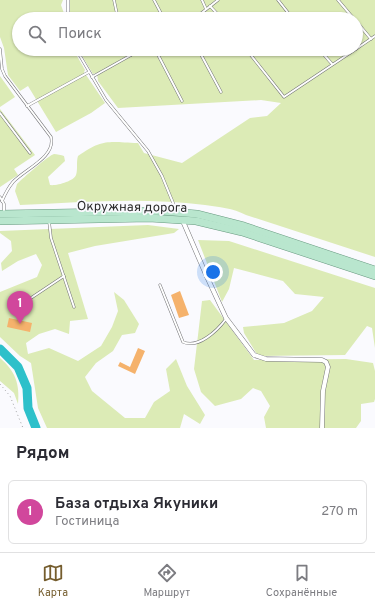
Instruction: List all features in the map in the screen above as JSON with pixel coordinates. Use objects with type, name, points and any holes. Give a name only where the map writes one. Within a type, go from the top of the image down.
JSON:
[{"type":"main road","name":"Окружная дорога","points":[[2,216],[177,212],[232,222],[375,270]]},
{"type":"main road","name":"Окружная дорога","points":[[2,216],[49,220],[182,219],[231,228],[375,276]]},
{"type":"street","points":[[177,212],[182,219],[226,318],[254,355],[259,358],[322,360],[326,362],[328,367],[323,391],[322,428]]},
{"type":"lane","points":[[68,0],[68,12]]},
{"type":"lane","points":[[114,0],[117,12]]},
{"type":"lane","points":[[154,0],[160,12]]},
{"type":"lane","points":[[202,0],[206,9]]},
{"type":"lane","points":[[202,12],[218,0]]},
{"type":"lane","points":[[278,0],[287,12]]},
{"type":"lane","points":[[338,0],[348,12]]},
{"type":"lane","points":[[210,6],[216,12]]},
{"type":"lane","points":[[363,30],[371,39]]},
{"type":"lane","points":[[363,44],[375,36]]},
{"type":"lane","points":[[0,49],[2,69],[5,76],[51,137],[52,142],[51,149],[14,181],[2,201]]},
{"type":"lane","points":[[80,56],[110,106],[148,151],[162,176],[177,212]]},
{"type":"lane","points":[[92,77],[129,56]]},
{"type":"lane","points":[[159,56],[182,101]]},
{"type":"lane","points":[[202,56],[221,92]]},
{"type":"lane","points":[[252,56],[284,97],[345,56]]},
{"type":"lane","points":[[325,56],[332,64]]},
{"type":"lane","points":[[27,106],[89,72]]},
{"type":"lane","points":[[0,113],[30,153]]},
{"type":"lane","points":[[0,197],[2,201],[2,216]]},
{"type":"lane","points":[[49,220],[51,238],[74,307]]},
{"type":"lane","points":[[17,311],[31,298],[64,276]]},
{"type":"lane","points":[[160,285],[183,342],[189,344],[198,342],[220,327],[226,318]]},
{"type":"path","points":[[0,384],[10,396],[23,428]]},
{"type":"green space","points":[[0,0],[63,0],[61,5],[64,12],[12,12],[12,56],[77,56],[85,70],[84,72],[105,103],[91,113],[56,132],[28,86],[20,91],[8,75],[4,48],[0,37]]},
{"type":"green space","points":[[70,0],[375,0],[375,257],[226,208],[159,201],[20,205],[15,191],[17,184],[42,162],[54,154],[64,156],[65,161],[48,177],[50,185],[61,184],[69,181],[76,175],[78,156],[94,146],[106,142],[138,143],[144,153],[182,163],[250,118],[267,116],[281,103],[261,100],[118,108],[98,81],[97,73],[93,74],[82,56],[363,56],[363,12],[70,12]]},
{"type":"green space","points":[[0,76],[15,97],[0,107]]},
{"type":"green space","points":[[0,109],[35,155],[14,169],[18,175],[0,187]]},
{"type":"green space","points":[[148,225],[179,229],[174,233],[95,246],[68,253],[88,319],[70,321],[69,334],[55,329],[39,334],[26,343],[28,354],[49,348],[78,361],[101,346],[112,327],[118,311],[114,292],[124,300],[139,324],[135,333],[122,335],[113,351],[96,363],[85,377],[92,391],[125,418],[145,418],[154,402],[170,391],[166,369],[176,359],[187,386],[205,415],[200,424],[184,414],[180,428],[47,428],[38,408],[31,363],[20,356],[0,337],[0,292],[37,277],[42,265],[36,254],[18,261],[2,271],[1,263],[12,251],[11,241],[0,233],[0,231]]},
{"type":"green space","points":[[198,240],[229,241],[375,288],[375,348],[372,328],[367,326],[345,355],[258,356],[244,333],[243,327],[284,323],[312,311],[324,297],[295,294],[283,281],[234,268],[229,289],[222,302]]},
{"type":"green space","points":[[210,300],[254,360],[346,359],[373,363],[375,371],[375,399],[374,402],[361,404],[361,421],[356,428],[266,428],[264,417],[270,406],[261,391],[253,388],[241,399],[215,406],[201,392],[194,369],[202,301]]},
{"type":"green space","points":[[0,358],[13,373],[15,378],[18,390],[18,404],[14,393],[0,381]]},
{"type":"building","points":[[180,291],[189,315],[179,318],[171,295]]},
{"type":"building","points":[[9,318],[32,323],[30,332],[7,327]]},
{"type":"building","points":[[138,348],[145,351],[135,374],[118,366],[120,362],[130,367]]},
{"type":"waterway","points":[[0,349],[18,367],[27,388],[28,408],[36,428]]},
{"type":"place","name":"База отдыха Якуники","points":[[20,324]]}]
